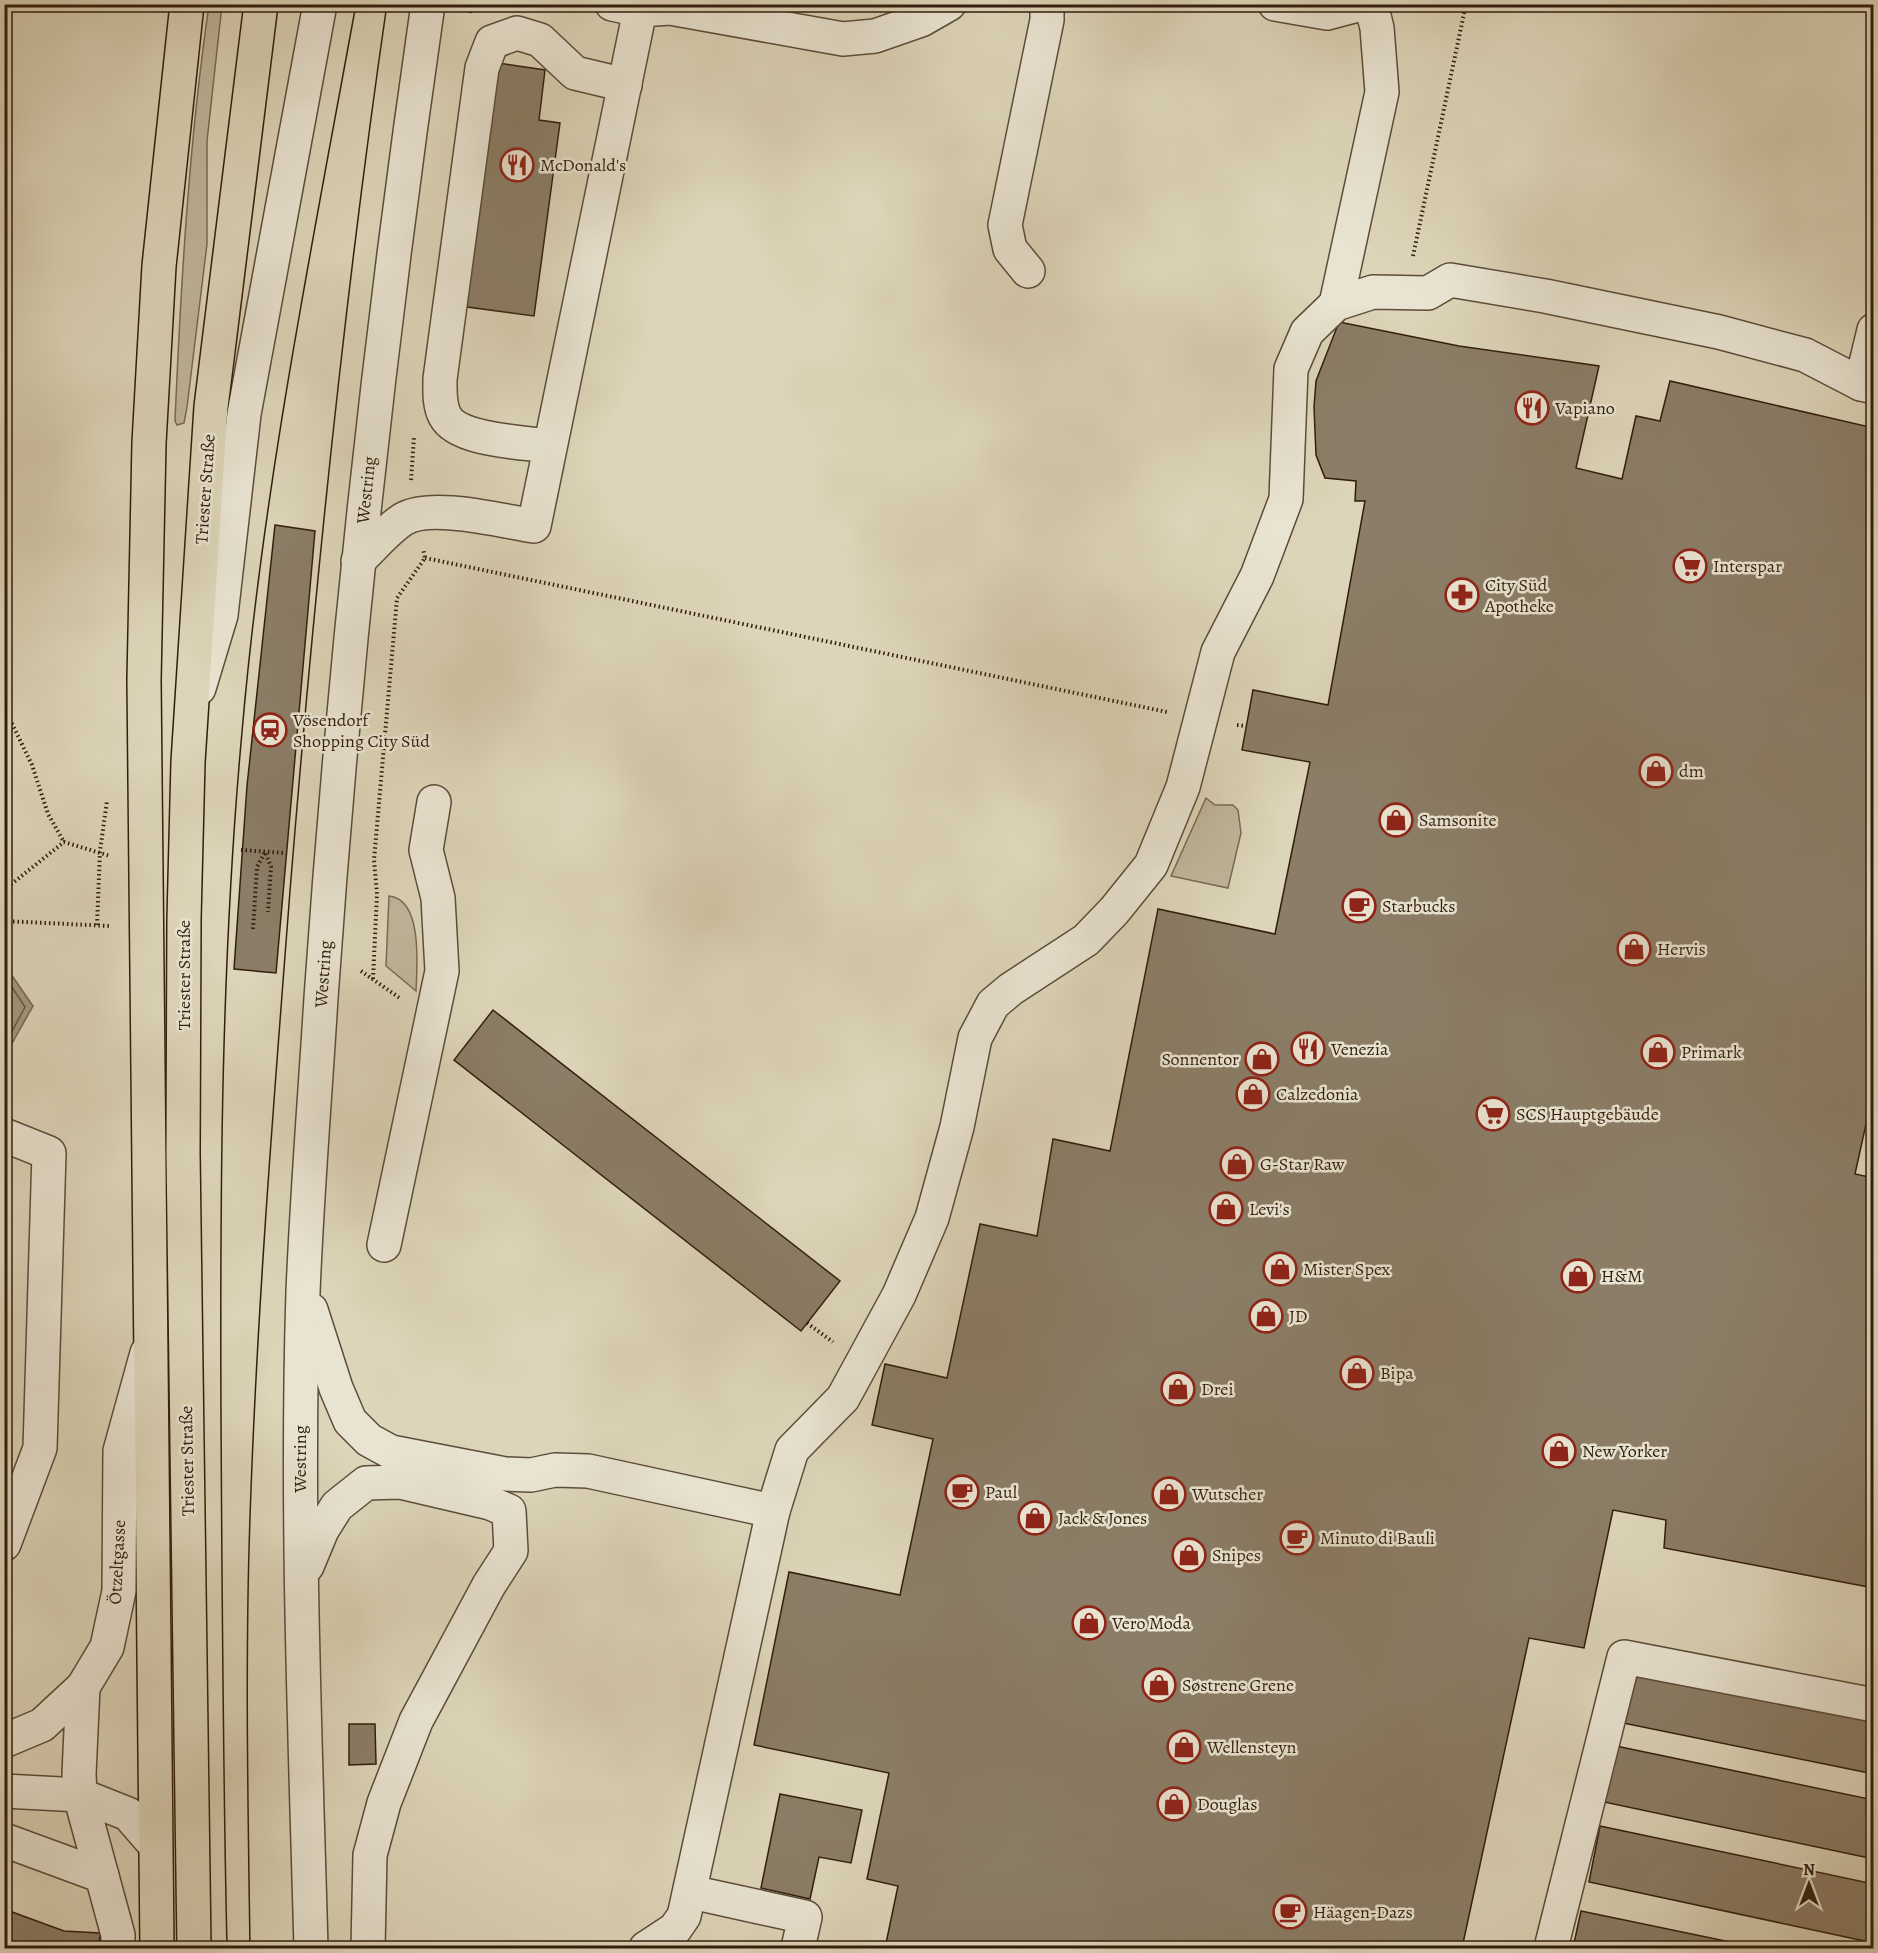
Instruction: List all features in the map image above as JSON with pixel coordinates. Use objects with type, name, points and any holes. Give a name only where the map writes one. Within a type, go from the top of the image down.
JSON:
[{"type":"main road","name":"Triester Straße","points":[[157,1948],[144,680],[149,442],[159,266],[187,4]]},
{"type":"main road","name":"Triester Straße","points":[[194,1948],[183,1153],[184,919],[190,715],[211,408],[261,4]]},
{"type":"street","points":[[190,715],[221,615],[244,414],[320,4]]},
{"type":"street","points":[[358,561],[403,519],[417,514],[443,513],[534,526],[625,85],[626,7],[670,8],[843,39],[875,36],[921,20],[950,4]]},
{"type":"street","points":[[1028,270],[1010,249],[1005,225],[1047,20],[1047,4]]},
{"type":"street","points":[[1275,4],[1327,13],[1361,4]]},
{"type":"street","points":[[1336,304],[1382,92],[1377,28],[1371,4]]},
{"type":"street","name":"Westring","points":[[311,1948],[300,1466],[304,1288],[332,843],[358,561],[377,386],[432,8]]},
{"type":"street","points":[[549,446],[464,433],[445,417],[440,402],[440,379],[482,68],[492,42],[517,33],[540,40],[575,73],[625,85]]},
{"type":"street","points":[[646,1948],[675,1929],[684,1916],[773,1511],[792,1450],[843,1398],[899,1295],[932,1218],[957,1127],[975,1038],[993,1004],[1011,988],[1086,940],[1114,911],[1150,865],[1183,787],[1218,652],[1257,576],[1286,499],[1291,369],[1307,332],[1336,304],[1372,292],[1428,293],[1450,280],[1545,296],[1719,332],[1805,355],[1867,386],[1874,330]]},
{"type":"street","points":[[384,1245],[442,971],[438,898],[426,850],[434,802]]},
{"type":"street","points":[[4,1135],[49,1153],[40,1448],[4,1544]]},
{"type":"street","points":[[304,1288],[336,1388],[350,1421],[369,1440],[391,1452],[506,1474],[531,1474],[555,1470],[588,1471],[773,1511]]},
{"type":"street","name":"Ötzeltgasse","points":[[4,1741],[42,1725],[83,1687],[107,1647],[119,1591],[120,1451],[151,1337]]},
{"type":"street","points":[[302,1579],[322,1530],[332,1514],[338,1506],[366,1483],[400,1482],[490,1503],[509,1511],[511,1551],[489,1585],[416,1721],[384,1803],[370,1856],[368,1948]]},
{"type":"street","points":[[1551,1948],[1624,1657],[1874,1705]]},
{"type":"street","points":[[83,1687],[80,1795],[118,1935],[117,1948]]},
{"type":"street","points":[[4,1791],[80,1795],[128,1814],[155,1845]]},
{"type":"street","points":[[4,1840],[102,1876]]},
{"type":"street","points":[[691,1892],[805,1917],[798,1948]]},
{"type":"path","points":[[1405,291],[1466,4]]},
{"type":"path","points":[[374,979],[377,894],[374,860],[397,598],[425,558],[1199,719]]},
{"type":"path","points":[[4,707],[32,765],[48,814],[64,842],[100,851],[98,925]]},
{"type":"path","points":[[4,890],[64,842]]},
{"type":"path","points":[[241,850],[286,854]]},
{"type":"path","points":[[265,852],[271,867],[267,912]]},
{"type":"path","points":[[253,928],[257,867],[265,852]]},
{"type":"path","points":[[4,921],[110,926]]},
{"type":"path","points":[[361,971],[401,1000]]},
{"type":"shaded area","points":[[209,5],[222,5],[207,141],[207,244],[187,407],[184,423],[177,425],[175,421],[183,264],[196,108]]},
{"type":"shaded area","points":[[1206,798],[1215,805],[1233,805],[1238,810],[1241,833],[1228,888],[1171,876]]},
{"type":"shaded area","points":[[389,896],[400,900],[408,909],[413,921],[417,951],[416,991],[386,966]]},
{"type":"water","points":[[5,789],[10,814],[4,850]]},
{"type":"water","points":[[4,964],[33,1006],[10,1047],[5,1046]]},
{"type":"building","name":"McDonald's","points":[[498,63],[545,70],[539,120],[560,123],[534,316],[460,306]]},
{"type":"building","name":"SCS Hauptgebäude","points":[[1339,322],[1459,346],[1599,366],[1576,468],[1622,479],[1636,416],[1660,421],[1670,381],[1874,428],[1874,1088],[1855,1174],[1874,1178],[1874,1588],[1664,1548],[1666,1520],[1613,1510],[1584,1648],[1529,1638],[1462,1948],[885,1948],[898,1886],[867,1879],[889,1773],[754,1745],[789,1572],[900,1595],[933,1439],[872,1425],[885,1364],[947,1378],[980,1224],[1037,1236],[1053,1139],[1110,1151],[1158,909],[1275,934],[1310,762],[1242,750],[1253,690],[1328,705],[1365,501],[1355,501],[1356,481],[1325,478],[1316,455],[1314,407],[1316,381]]},
{"type":"building","points":[[275,525],[315,531],[276,973],[234,969],[247,786]]},
{"type":"building","points":[[493,1010],[840,1281],[801,1331],[454,1060]]},
{"type":"building","points":[[1630,1667],[1874,1716],[1874,1774],[1618,1722]]},
{"type":"building","points":[[349,1724],[375,1724],[376,1764],[349,1765]]},
{"type":"building","points":[[1616,1746],[1874,1800],[1874,1859],[1604,1802]]},
{"type":"building","points":[[780,1794],[862,1810],[851,1863],[819,1857],[810,1899],[761,1888]]},
{"type":"building","points":[[1600,1826],[1874,1884],[1874,1943],[1589,1882]]},
{"type":"building","points":[[4,1909],[64,1931],[100,1933],[99,1948],[4,1948]]},
{"type":"building","points":[[1581,1911],[1759,1948],[1573,1948]]},
{"type":"tram line","points":[[227,1948],[222,1617],[221,1246],[223,1075],[235,818],[251,640],[262,549],[290,367],[356,4]]},
{"type":"tram line","points":[[250,1948],[247,1733],[248,1571],[257,1360],[267,1204],[290,891],[320,558],[357,225],[387,4]]},
{"type":"place","name":"McDonald's","points":[[517,165]]},
{"type":"place","name":"Vapiano","points":[[1532,408]]},
{"type":"place","name":"Interspar","points":[[1690,566]]},
{"type":"place","name":"City Süd Apotheke","points":[[1462,595]]},
{"type":"place","name":"Vösendorf Shopping City Süd","points":[[270,730]]},
{"type":"place","name":"dm","points":[[1656,771]]},
{"type":"place","name":"Samsonite","points":[[1396,820]]},
{"type":"place","name":"Starbucks","points":[[1359,906]]},
{"type":"place","name":"Hervis","points":[[1634,949]]},
{"type":"place","name":"Venezia","points":[[1308,1049]]},
{"type":"place","name":"Primark","points":[[1658,1052]]},
{"type":"place","name":"Sonnentor","points":[[1262,1059]]},
{"type":"place","name":"Calzedonia","points":[[1253,1094]]},
{"type":"place","name":"SCS Hauptgebäude","points":[[1493,1114]]},
{"type":"place","name":"G-Star Raw","points":[[1237,1164]]},
{"type":"place","name":"Levi's","points":[[1226,1209]]},
{"type":"place","name":"Mister Spex","points":[[1280,1269]]},
{"type":"place","name":"H&M","points":[[1578,1276]]},
{"type":"place","name":"JD","points":[[1266,1316]]},
{"type":"place","name":"Bipa","points":[[1357,1373]]},
{"type":"place","name":"Drei","points":[[1178,1389]]},
{"type":"place","name":"New Yorker","points":[[1559,1451]]},
{"type":"place","name":"Paul","points":[[962,1492]]},
{"type":"place","name":"Wutscher","points":[[1169,1494]]},
{"type":"place","name":"Jack & Jones","points":[[1035,1518]]},
{"type":"place","name":"Minuto di Bauli","points":[[1297,1538]]},
{"type":"place","name":"Snipes","points":[[1189,1555]]},
{"type":"place","name":"Vero Moda","points":[[1089,1623]]},
{"type":"place","name":"Søstrene Grene","points":[[1159,1685]]},
{"type":"place","name":"Wellensteyn","points":[[1184,1747]]},
{"type":"place","name":"Douglas","points":[[1174,1804]]},
{"type":"place","name":"Häagen-Dazs","points":[[1290,1912]]}]
